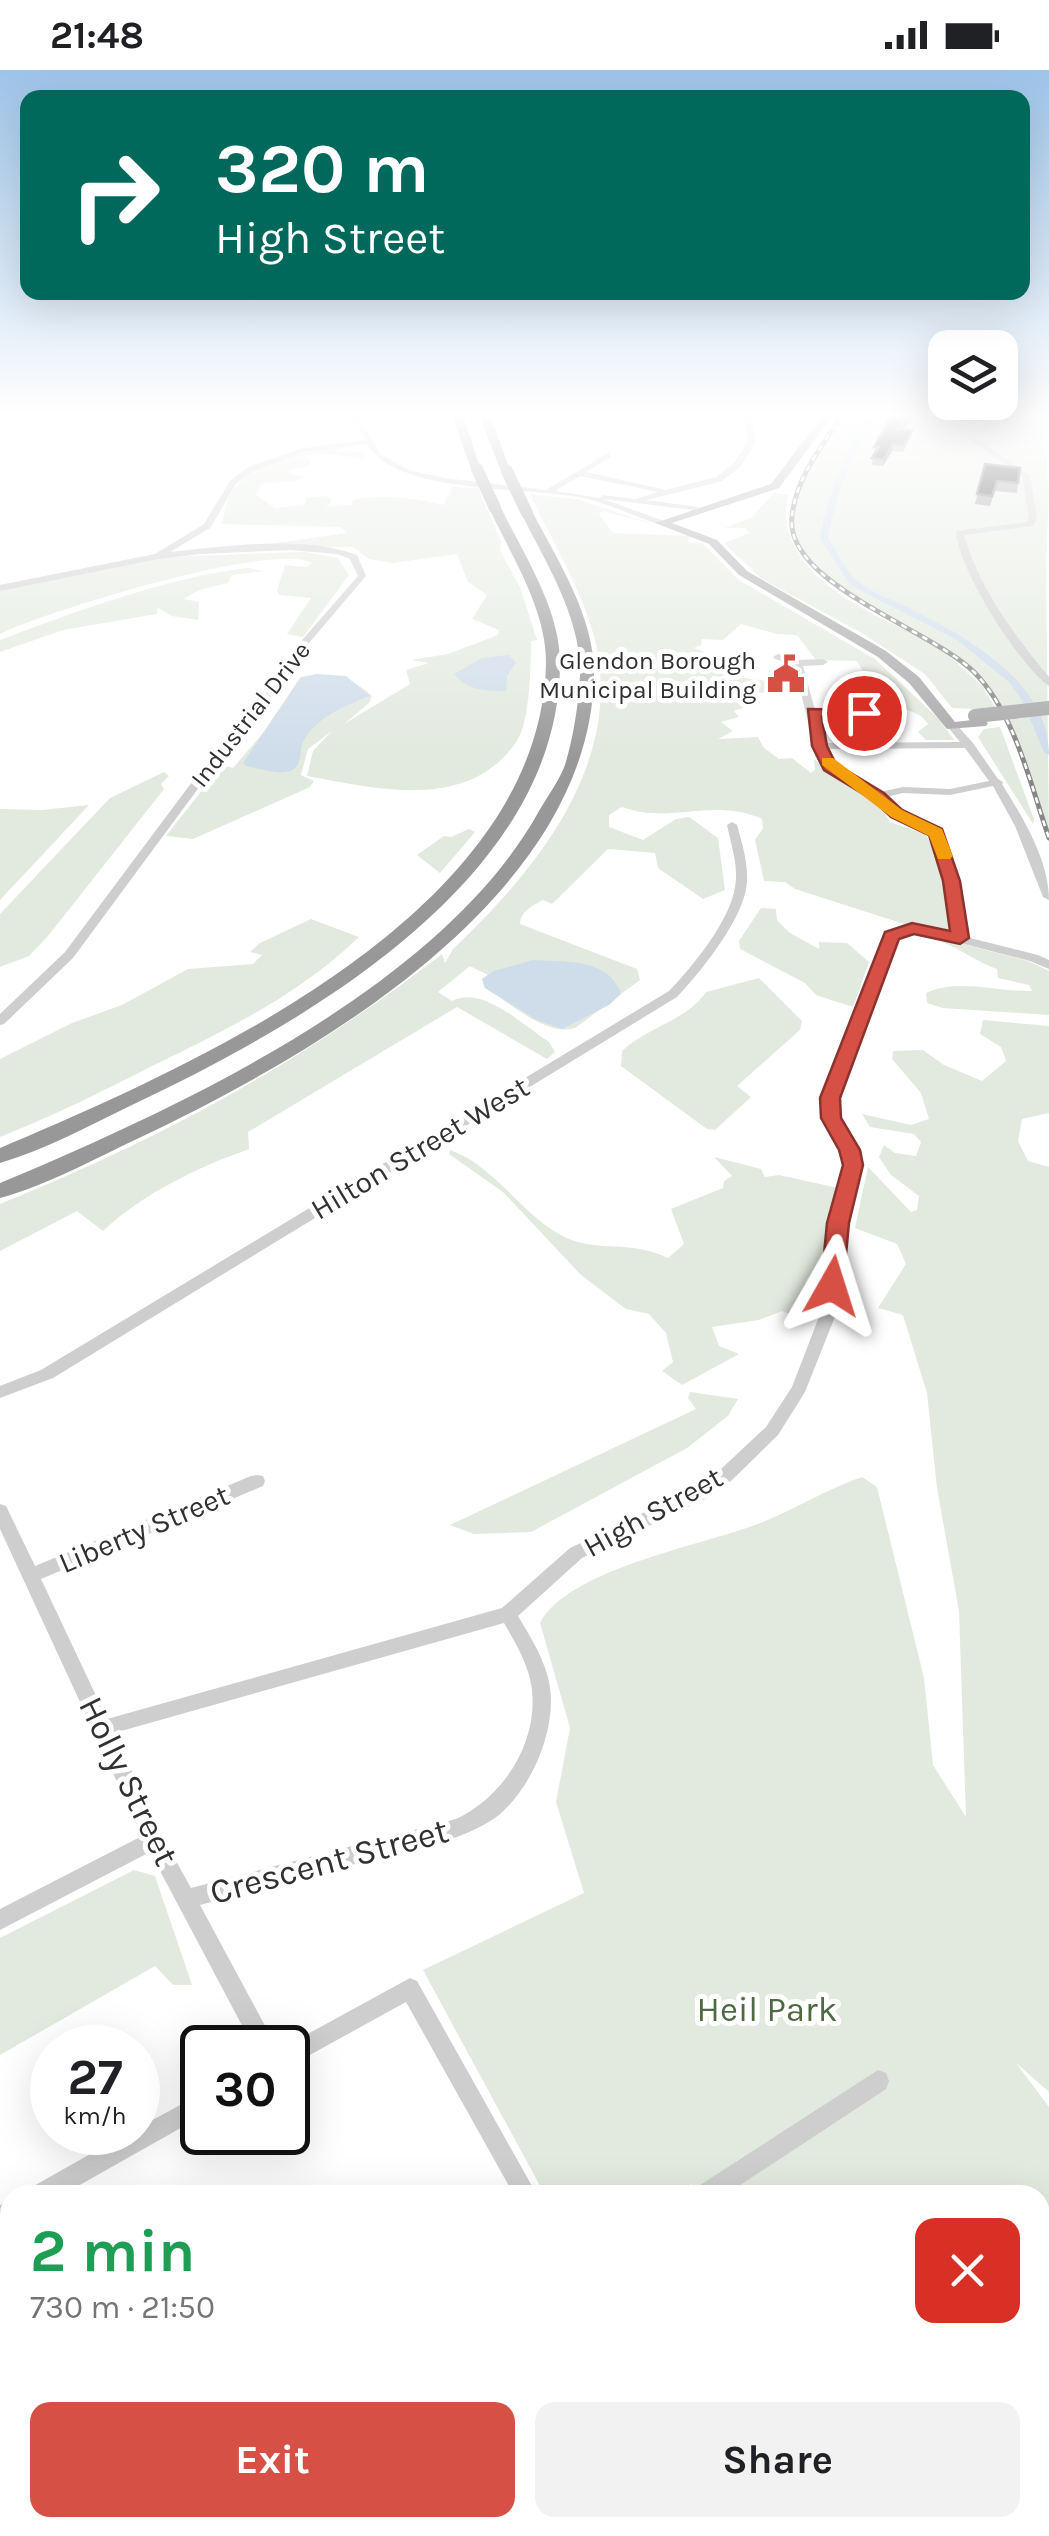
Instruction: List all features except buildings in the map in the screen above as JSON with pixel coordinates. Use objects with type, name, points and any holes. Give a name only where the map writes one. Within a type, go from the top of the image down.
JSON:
[{"type":"highway","points":[[0,1156],[190,1071],[315,997],[411,924],[496,834],[539,752],[549,721],[553,676],[542,614],[506,530]]},
{"type":"highway","points":[[0,1191],[172,1114],[314,1035],[369,998],[442,940],[512,865],[548,813],[570,772],[584,725],[588,694],[579,630],[534,530]]},
{"type":"main road","points":[[680,530],[713,542],[743,574],[882,654],[914,680],[949,723],[1049,712]]},
{"type":"street","points":[[0,588],[158,556],[201,530]]},
{"type":"street","points":[[993,530],[960,533],[971,572],[1012,638],[1049,682]]},
{"type":"street","name":"Industrial Drive","points":[[0,1021],[70,954],[193,788],[270,694],[306,640],[362,576],[354,557],[338,550],[278,548],[158,556]]},
{"type":"street","points":[[778,656],[798,663],[823,662]]},
{"type":"street","points":[[798,663],[814,712],[819,746],[830,766],[878,796],[896,814],[936,833],[951,881],[960,938]]},
{"type":"street","points":[[814,712],[864,713]]},
{"type":"street","points":[[949,723],[998,782],[1024,827],[1049,897]]},
{"type":"street","points":[[819,746],[969,745]]},
{"type":"street","points":[[878,796],[903,790],[950,792],[998,782]]},
{"type":"street","name":"Hilton Street West","points":[[0,1392],[47,1374],[673,994],[736,904],[741,886],[732,825]]},
{"type":"street","name":"High Street","points":[[103,1728],[508,1614],[576,1553],[701,1493],[772,1431],[806,1374],[830,1309],[838,1223],[853,1165],[850,1150],[831,1118],[830,1098],[891,936],[912,928],[1049,965]]},
{"type":"street","name":"Liberty Street","points":[[30,1576],[257,1481]]},
{"type":"street","name":"Holly Street","points":[[0,1511],[154,1840],[254,2025]]},
{"type":"street","name":"Crescent Street","points":[[186,1899],[458,1828],[499,1803],[522,1770],[539,1722],[542,1687],[530,1652],[508,1614]]},
{"type":"street","points":[[0,1920],[154,1840]]},
{"type":"street","points":[[310,2044],[410,1988],[520,2185]]},
{"type":"street","points":[[720,2185],[878,2081]]},
{"type":"street","points":[[58,2185],[180,2116]]},
{"type":"green space","points":[[344,530],[496,530],[500,551],[520,587],[537,640],[531,641],[529,692],[517,741],[497,763],[474,778],[448,787],[392,789],[307,776],[313,751],[332,731],[308,749],[301,775],[314,781],[310,787],[193,839],[166,836],[222,765],[233,768],[270,725],[301,677],[339,677],[372,696],[344,724],[410,684],[406,670],[429,663],[411,660],[448,654],[498,635],[499,630],[472,619],[487,595],[468,582],[457,554],[393,563],[369,559],[353,547],[242,548],[347,533]]},
{"type":"green space","points":[[548,530],[690,536],[687,542],[702,543],[739,580],[875,659],[938,718],[954,740],[926,740],[918,732],[928,724],[872,687],[857,661],[816,660],[797,635],[741,624],[723,640],[702,639],[701,645],[694,648],[713,655],[706,659],[711,662],[753,664],[740,667],[741,675],[736,677],[777,682],[787,690],[758,693],[758,703],[734,711],[739,717],[721,722],[733,731],[718,739],[758,737],[764,748],[779,759],[792,758],[811,773],[815,770],[814,759],[877,802],[890,822],[925,834],[936,851],[951,931],[904,924],[795,889],[785,882],[764,881],[755,840],[763,828],[762,819],[726,810],[658,813],[622,807],[609,815],[609,827],[643,840],[676,819],[689,817],[718,838],[725,890],[703,899],[658,868],[655,853],[608,849],[552,904],[543,900],[528,909],[520,924],[637,969],[640,980],[575,1028],[564,1029],[528,1017],[485,988],[482,979],[488,975],[470,966],[438,992],[452,1001],[476,998],[502,1009],[549,1042],[555,1052],[547,1059],[457,1007],[248,1132],[249,1149],[172,1183],[103,1231],[77,1211],[0,1251],[0,1204],[175,1125],[338,1029],[442,954],[445,963],[453,949],[516,883],[568,807],[587,766],[598,723],[601,679],[593,633]]},
{"type":"green space","points":[[747,530],[789,530],[796,549],[812,571],[834,590],[936,645],[835,586],[811,565],[793,530],[1047,530],[1049,838],[1010,729],[981,680],[961,660],[937,645],[982,686],[997,710],[952,708],[925,674],[860,632],[762,579],[724,543],[750,533]]},
{"type":"green space","points":[[305,552],[338,558],[349,575],[303,637],[287,634],[311,598],[279,595],[277,590],[285,565],[306,567],[312,563],[290,559],[254,562],[159,582],[63,610],[0,634],[0,590],[163,557]]},
{"type":"green space","points":[[247,568],[264,571],[232,575],[228,583],[199,590],[184,599],[199,602],[198,620],[172,616],[158,608],[157,614],[63,630],[0,652],[0,640],[90,607],[186,579]]},
{"type":"green space","points":[[1000,727],[1033,824],[978,737],[984,729]]},
{"type":"green space","points":[[164,772],[169,776],[161,784],[164,789],[48,936],[29,956],[0,967],[0,914],[110,798]]},
{"type":"green space","points":[[89,805],[0,900],[0,809]]},
{"type":"green space","points":[[469,829],[475,832],[440,873],[417,855],[444,836]]},
{"type":"green space","points":[[761,908],[776,909],[777,920],[790,933],[819,949],[819,942],[847,943],[869,962],[853,1007],[816,995],[805,983],[740,949],[739,941]]},
{"type":"green space","points":[[311,919],[359,937],[312,977],[234,1025],[0,1137],[0,1059],[72,1023],[122,1005],[188,969],[253,964],[262,955],[250,952],[260,943]]},
{"type":"green space","points":[[948,940],[1028,961],[1049,971],[1049,1015],[943,1008],[927,1003],[926,993],[951,986],[1032,991],[1029,985],[998,978],[997,969],[942,942]]},
{"type":"green space","points":[[759,978],[802,1021],[800,1030],[737,1086],[751,1097],[715,1130],[707,1129],[621,1066],[622,1051],[689,1010],[706,992]]},
{"type":"green space","name":"Heil Park","points":[[983,1020],[1049,1026],[1049,1113],[1022,1119],[1018,1141],[1028,1161],[1049,1167],[1049,2092],[1016,2063],[1049,2107],[1049,2185],[540,2185],[423,1970],[584,1893],[556,1802],[570,1728],[540,1623],[556,1604],[608,1573],[763,1522],[862,1477],[877,1487],[924,1678],[933,1765],[966,1817],[959,1611],[937,1488],[927,1393],[903,1315],[878,1308],[906,1264],[897,1244],[855,1228],[868,1167],[911,1212],[917,1210],[919,1196],[891,1175],[879,1157],[884,1145],[895,1153],[916,1156],[921,1142],[914,1134],[870,1127],[862,1114],[911,1125],[929,1119],[921,1093],[892,1059],[893,1051],[923,1050],[944,1065],[982,1081],[1006,1061],[1001,1047],[980,1034]]},
{"type":"green space","points":[[450,1150],[482,1168],[538,1219],[569,1239],[641,1249],[668,1258],[684,1244],[671,1209],[723,1188],[724,1181],[732,1176],[714,1157],[761,1169],[765,1177],[779,1175],[838,1188],[826,1228],[819,1305],[812,1314],[800,1316],[782,1311],[759,1320],[712,1327],[719,1346],[739,1354],[682,1385],[662,1371],[673,1362],[666,1333],[649,1314],[626,1309],[581,1275],[503,1192],[449,1154]]},
{"type":"green space","points":[[690,1392],[738,1399],[728,1416],[687,1448],[531,1532],[474,1534],[450,1525],[696,1409],[688,1398]]},
{"type":"green space","points":[[134,1870],[155,1876],[192,1985],[173,1985],[155,1966],[52,2025],[30,2025],[30,2038],[0,2055],[0,1938]]},
{"type":"water","points":[[509,655],[516,662],[507,676],[506,691],[477,689],[454,674],[482,658]]},
{"type":"water","points":[[316,674],[346,676],[370,696],[316,725],[304,740],[294,769],[277,772],[246,766],[243,763],[300,678]]},
{"type":"water","points":[[533,960],[596,968],[615,982],[621,994],[609,1005],[562,1029],[537,1020],[485,988],[482,979],[494,971]]},
{"type":"waterway","points":[[826,530],[824,538],[853,583],[960,638],[1012,680],[1027,700],[1049,752]]},
{"type":"railway","points":[[794,530],[795,540],[811,563],[834,583],[953,656],[989,689],[1011,729],[1049,838]]},
{"type":"slow traffic","points":[[827,761],[851,782],[878,796],[896,814],[936,833],[944,856]]},
{"type":"place","name":"Glendon Borough Municipal Building","points":[[786,674]]},
{"type":"route","points":[[832,1286],[838,1223],[853,1158],[831,1118],[830,1098],[891,936],[912,928],[960,938],[947,863],[936,833],[896,814],[878,796],[851,782],[830,766],[819,746],[814,712],[864,713]]}]
